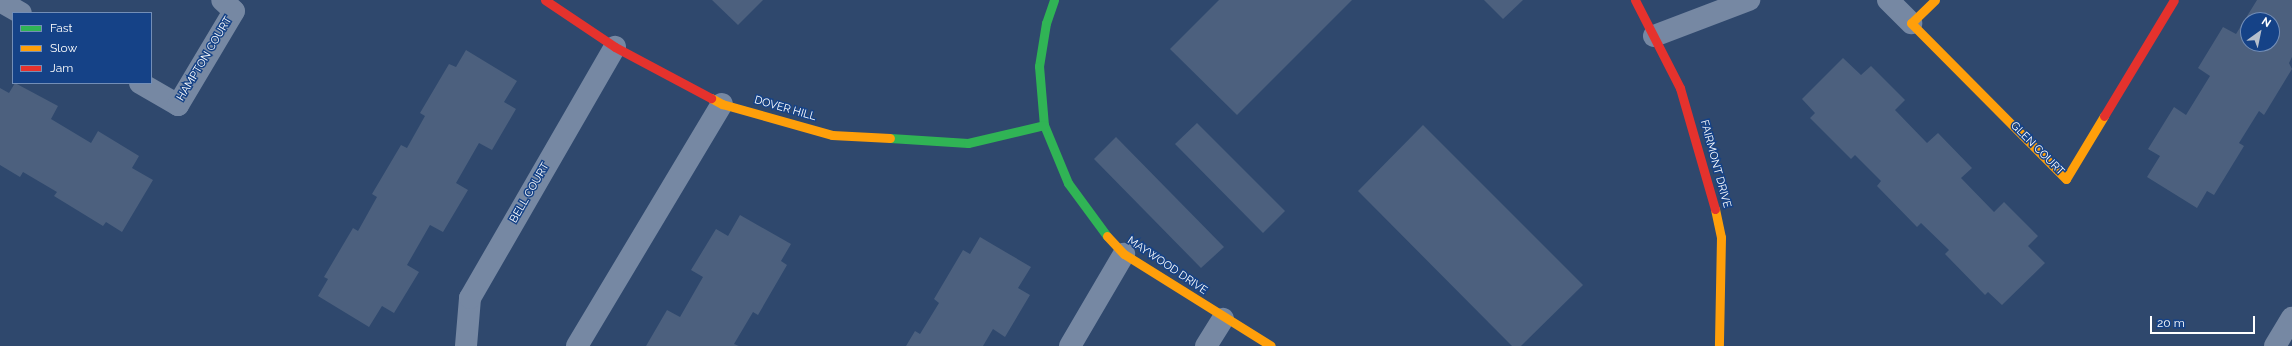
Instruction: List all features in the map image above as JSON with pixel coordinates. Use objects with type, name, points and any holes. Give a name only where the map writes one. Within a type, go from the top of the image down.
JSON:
[{"type":"street","points":[[0,0],[19,12]]},
{"type":"street","name":"HAMPTON COURT","points":[[142,84],[178,105],[234,11],[222,0]]},
{"type":"street","name":"DOVER HILL","points":[[545,0],[615,46],[722,104],[832,135],[968,142],[1044,125]]},
{"type":"street","name":"MAYWOOD DRIVE","points":[[1054,0],[1046,23],[1039,66],[1044,125],[1068,182],[1097,225],[1124,254],[1223,319],[1271,346]]},
{"type":"street","name":"FAIRMONT DRIVE","points":[[1635,0],[1680,88],[1713,197],[1721,237],[1719,346]]},
{"type":"street","points":[[1654,36],[1749,0]]},
{"type":"street","name":"GLEN COURT","points":[[1888,0],[2066,179],[2174,0]]},
{"type":"street","points":[[1911,23],[1935,0]]},
{"type":"street","name":"BELL COURT","points":[[466,346],[470,298],[615,46]]},
{"type":"street","points":[[577,346],[722,104]]},
{"type":"street","points":[[1070,346],[1124,254]]},
{"type":"street","points":[[2275,346],[2292,318]]},
{"type":"street","points":[[1206,346],[1223,319]]},
{"type":"building","points":[[712,0],[763,0],[738,25]]},
{"type":"building","points":[[1219,0],[1352,0],[1237,115],[1170,49]]},
{"type":"building","points":[[1484,0],[1523,0],[1503,19]]},
{"type":"building","points":[[2257,0],[2292,0],[2292,57],[2289,63],[2292,69],[2264,115],[2259,111],[2239,143],[2244,146],[2214,195],[2207,191],[2197,208],[2147,177],[2160,156],[2148,149],[2174,107],[2186,115],[2210,76],[2198,68],[2223,27],[2236,34],[2240,28],[2240,52],[2280,52],[2280,12],[2250,12]]},
{"type":"building","points":[[466,50],[517,81],[504,102],[516,109],[492,150],[479,143],[456,183],[468,190],[443,232],[430,225],[407,265],[419,272],[394,313],[382,306],[369,327],[318,296],[328,279],[324,277],[353,228],[358,231],[377,197],[372,194],[401,145],[407,148],[425,116],[420,113],[449,64],[456,67]]},
{"type":"building","points":[[1843,58],[1861,75],[1871,66],[1905,100],[1895,110],[1927,143],[1938,133],[1972,168],[1961,178],[1994,212],[2004,202],[2038,236],[2028,246],[2045,263],[2002,305],[1988,292],[1985,295],[1945,254],[1949,250],[1921,223],[1917,227],[1877,186],[1881,181],[1855,155],[1851,159],[1810,118],[1815,113],[1802,99]]},
{"type":"building","points":[[14,84],[17,84],[58,106],[51,119],[91,143],[98,131],[139,156],[132,168],[153,180],[122,232],[106,222],[103,226],[54,196],[57,192],[23,172],[20,177],[0,165],[0,88],[9,93]]},
{"type":"building","points":[[1197,123],[1285,211],[1263,233],[1175,144]]},
{"type":"building","points":[[1423,125],[1583,285],[1521,346],[1512,346],[1358,191]]},
{"type":"building","points":[[1116,137],[1224,247],[1201,268],[1094,159]]},
{"type":"building","points":[[740,215],[791,244],[781,261],[787,265],[758,315],[753,312],[734,344],[739,346],[646,346],[667,310],[680,317],[703,277],[691,270],[716,229],[728,236]]},
{"type":"building","points":[[980,237],[1031,267],[1018,288],[1030,295],[1005,337],[993,329],[983,346],[906,346],[915,331],[920,334],[939,303],[934,299],[963,250],[970,254]]},
{"type":"traffic: fast","points":[[1054,0],[1046,23],[1039,66],[1044,125],[1068,183],[1107,236]]},
{"type":"traffic: fast","points":[[890,138],[968,143],[1044,125]]},
{"type":"traffic: slow","points":[[1935,0],[1911,23],[2066,179],[2104,116]]},
{"type":"traffic: slow","points":[[711,98],[722,104],[832,135],[890,138]]},
{"type":"traffic: slow","points":[[1715,209],[1721,237],[1719,346]]},
{"type":"traffic: slow","points":[[1107,236],[1124,254],[1271,346]]},
{"type":"traffic: jam","points":[[545,0],[615,47],[711,98]]},
{"type":"traffic: jam","points":[[1635,0],[1680,88],[1715,209]]},
{"type":"traffic: jam","points":[[2104,116],[2174,0]]}]
